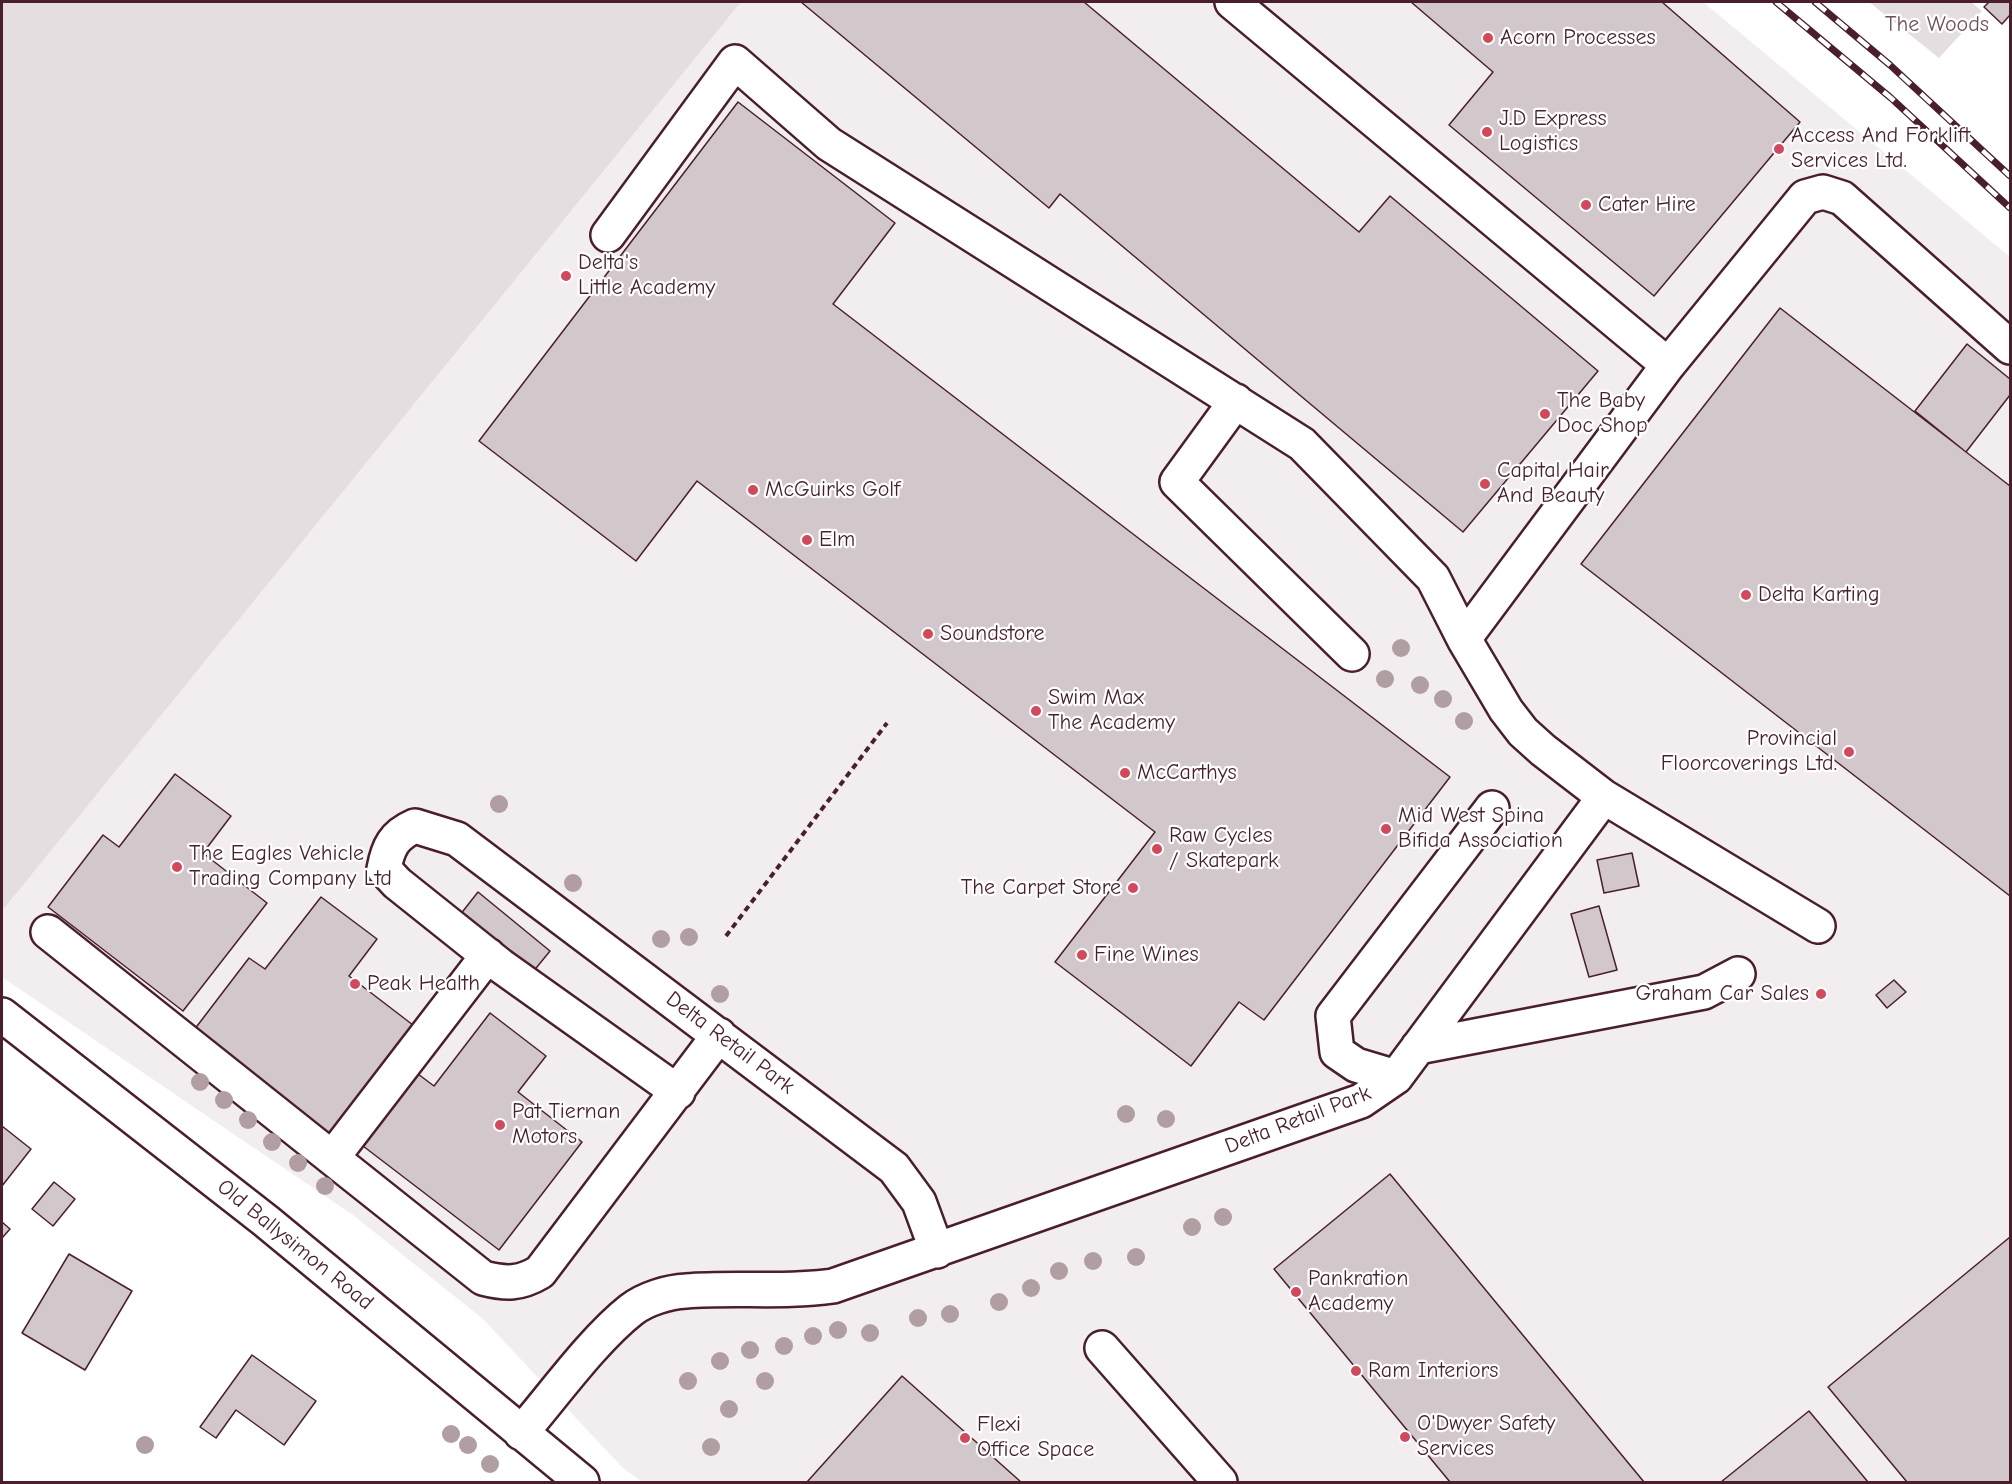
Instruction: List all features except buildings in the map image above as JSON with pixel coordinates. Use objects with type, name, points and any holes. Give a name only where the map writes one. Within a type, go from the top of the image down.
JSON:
[{"type":"street","points":[[1232,2],[1668,365]]},
{"type":"street","points":[[608,235],[735,62],[829,144],[1302,444],[1433,578],[1464,639],[1523,732],[1604,798],[1818,926]]},
{"type":"street","points":[[1464,639],[1668,365],[1786,217],[1805,197],[1823,192],[1842,198],[2010,347]]},
{"type":"street","points":[[1236,401],[1177,482],[1352,654]]},
{"type":"street","name":"Delta Retail Park","points":[[521,1433],[609,1331],[632,1309],[656,1297],[686,1291],[788,1290],[833,1286],[1361,1101],[1396,1077],[1604,798]]},
{"type":"street","points":[[1396,1077],[1356,1065],[1337,1052],[1333,1016],[1492,808]]},
{"type":"street","name":"Delta Retail Park","points":[[488,955],[384,869],[387,850],[399,833],[415,826],[436,830],[456,839],[894,1168],[919,1202],[937,1251]]},
{"type":"street","points":[[48,932],[483,1278],[506,1284],[525,1281],[540,1272],[719,1035]]},
{"type":"street","points":[[332,1158],[488,955],[678,1092]]},
{"type":"street","points":[[1418,1047],[1704,992],[1738,974]]},
{"type":"street","name":"Old Ballysimon Road","points":[[2,1015],[266,1221],[582,1482]]},
{"type":"street","points":[[1102,1348],[1220,1482]]},
{"type":"path","points":[[726,936],[887,723]]},
{"type":"shaded area","points":[[741,2],[1703,2],[2010,257],[2010,1482],[642,1482],[622,1467],[483,1319],[353,1215],[2,977],[2,911]]},
{"type":"green space","points":[[2,2],[741,2],[2,911]]},
{"type":"green space","name":"The Woods","points":[[1869,2],[1971,2],[1982,11],[1939,58]]},
{"type":"railway","points":[[1776,2],[1891,98],[2010,208]]},
{"type":"railway","points":[[1815,2],[1890,65],[2010,176]]},
{"type":"place","name":"Acorn Processes","points":[[1488,38]]},
{"type":"place","name":"J.D Express Logistics","points":[[1487,132]]},
{"type":"place","name":"Access And Forklift Services Ltd.","points":[[1779,149]]},
{"type":"place","name":"Cater Hire","points":[[1586,205]]},
{"type":"place","name":"Delta's Little Academy","points":[[566,276]]},
{"type":"place","name":"The Baby Doc Shop","points":[[1545,414]]},
{"type":"place","name":"Capital Hair And Beauty","points":[[1485,484]]},
{"type":"place","name":"McGuirks Golf","points":[[753,490]]},
{"type":"place","name":"Elm","points":[[807,540]]},
{"type":"place","name":"Delta Karting","points":[[1746,595]]},
{"type":"place","name":"Soundstore","points":[[928,634]]},
{"type":"place","name":"Swim Max The Academy","points":[[1036,711]]},
{"type":"place","name":"Provincial Floorcoverings Ltd.","points":[[1849,752]]},
{"type":"place","name":"McCarthys","points":[[1125,773]]},
{"type":"place","name":"Mid West Spina Bifida Association","points":[[1386,829]]},
{"type":"place","name":"Raw Cycles / Skatepark","points":[[1157,849]]},
{"type":"place","name":"The Eagles Vehicle Trading Company Ltd","points":[[177,867]]},
{"type":"place","name":"The Carpet Store","points":[[1133,888]]},
{"type":"place","name":"Fine Wines","points":[[1082,955]]},
{"type":"place","name":"Peak Health","points":[[355,984]]},
{"type":"place","name":"Graham Car Sales","points":[[1821,994]]},
{"type":"place","name":"Pat Tiernan Motors","points":[[500,1125]]},
{"type":"place","name":"Pankration Academy","points":[[1296,1292]]},
{"type":"place","name":"Ram Interiors","points":[[1356,1371]]},
{"type":"place","name":"O'Dwyer Safety Services","points":[[1405,1437]]},
{"type":"place","name":"Flexi Office Space","points":[[965,1438]]}]
